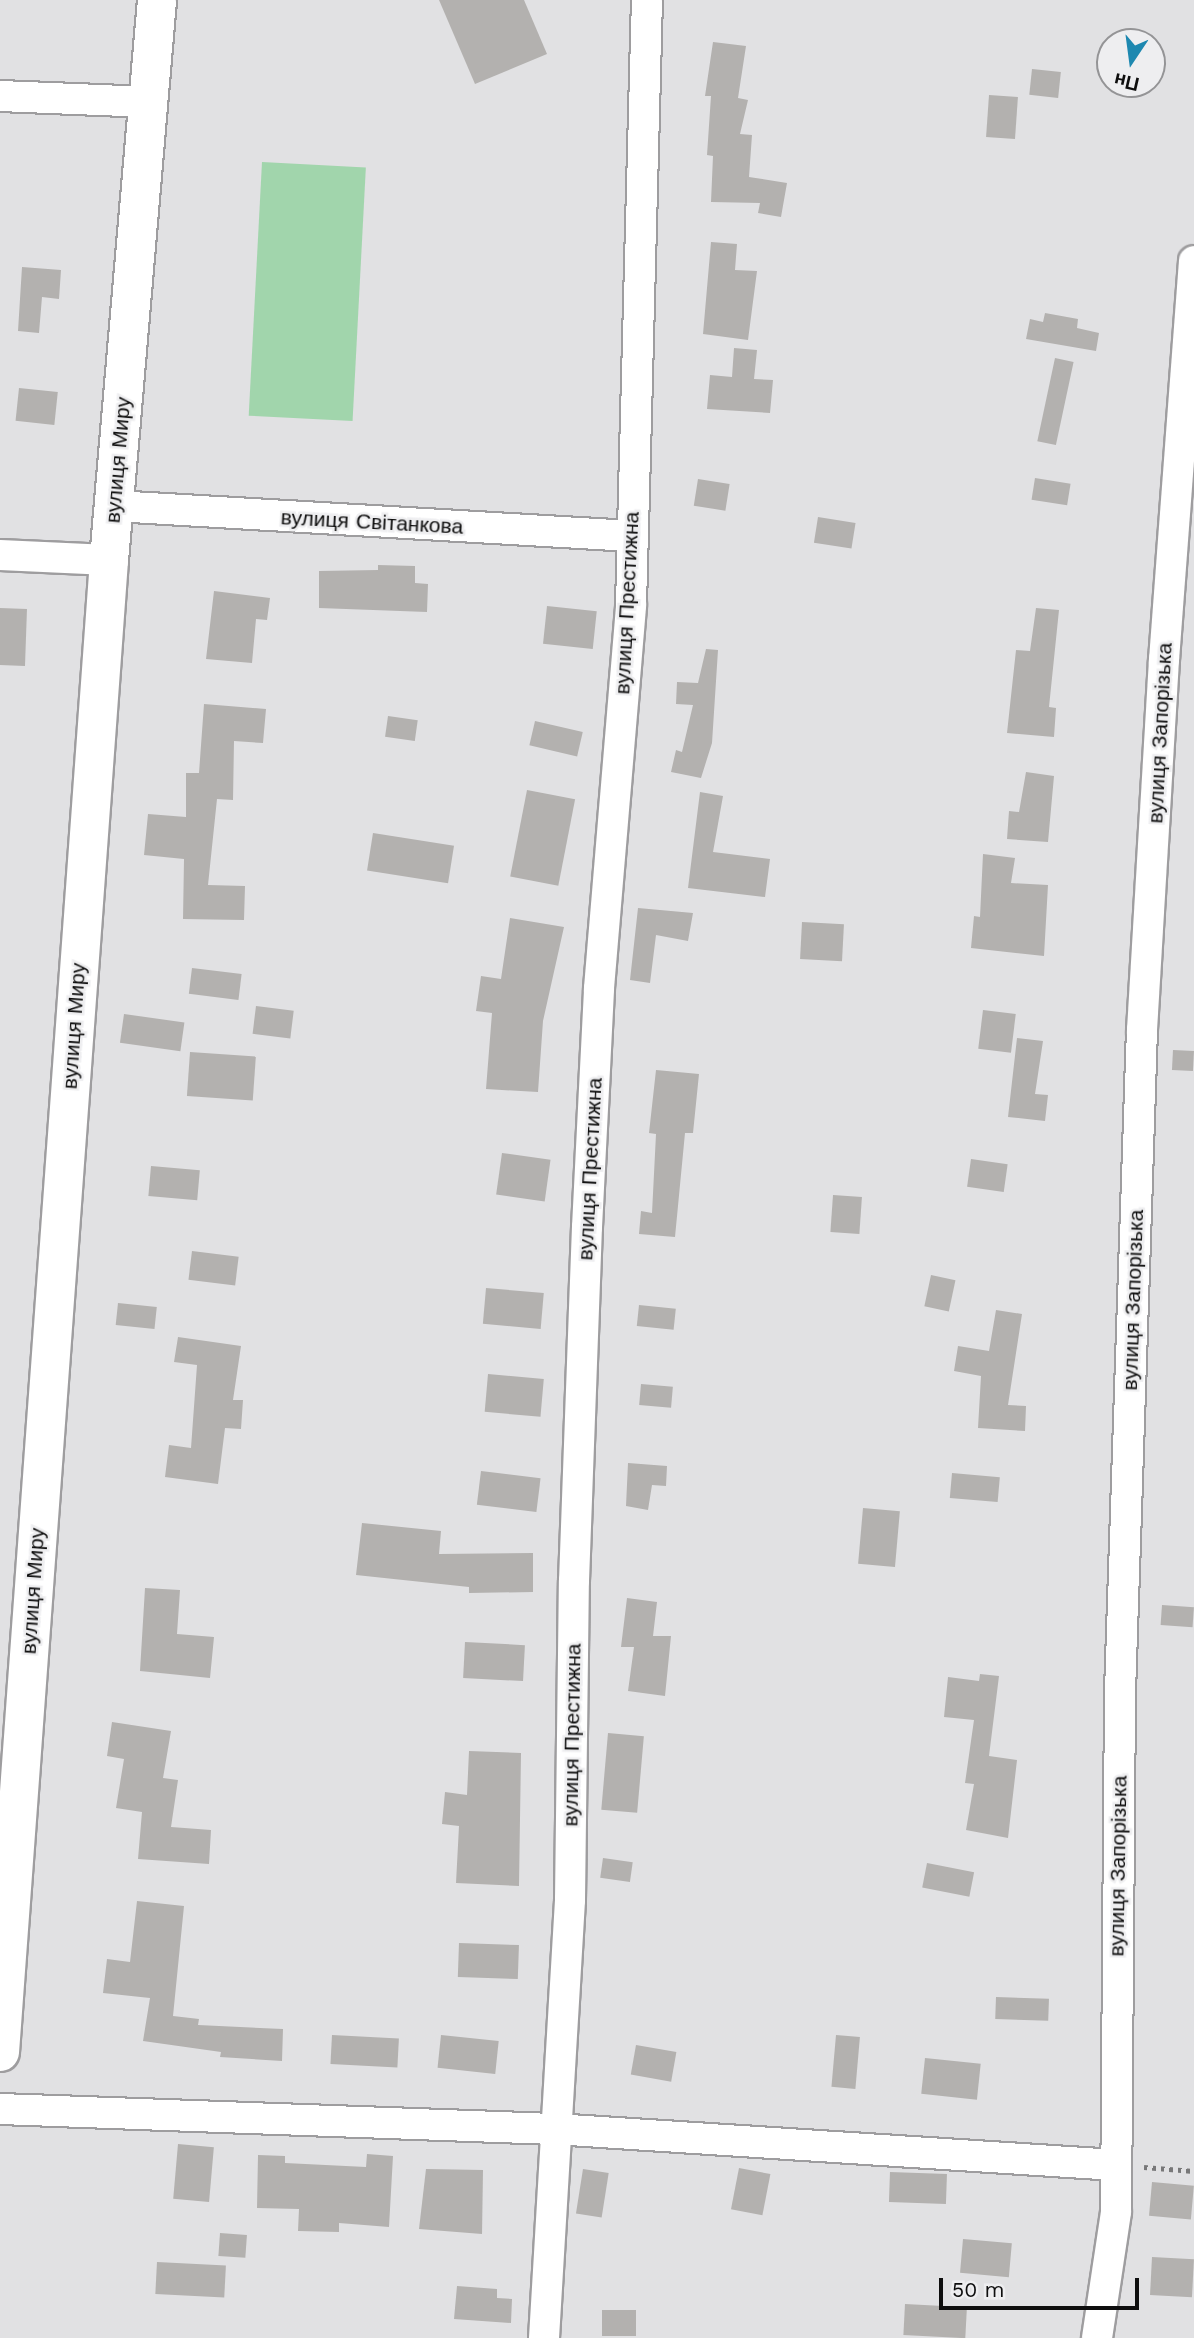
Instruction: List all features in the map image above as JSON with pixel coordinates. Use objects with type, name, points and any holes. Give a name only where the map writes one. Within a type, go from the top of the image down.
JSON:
[{"type":"street","name":"вулиця Миру","points":[[0,2052],[9,1792],[108,560],[157,0]]},
{"type":"street","name":"вулиця Престижна","points":[[544,2338],[554,2129],[570,1900],[574,1581],[587,1227],[599,988],[631,605],[647,0]]},
{"type":"street","points":[[0,96],[150,102]]},
{"type":"street","name":"вулиця Запорізька","points":[[1097,2338],[1116,2212],[1120,1692],[1142,1030],[1194,261]]},
{"type":"street","name":"вулиця Світанкова","points":[[114,506],[631,536]]},
{"type":"street","points":[[0,555],[108,560]]},
{"type":"street","points":[[0,2109],[554,2129],[1115,2165]]},
{"type":"path","points":[[1115,2165],[1194,2171]]},
{"type":"green space","points":[[262,162],[366,167],[353,421],[249,416]]},
{"type":"building","points":[[439,0],[524,0],[547,54],[475,84]]},
{"type":"building","points":[[713,42],[746,46],[738,98],[748,100],[740,134],[752,135],[749,177],[787,183],[781,217],[758,213],[760,203],[711,202],[713,156],[707,155],[711,96],[705,96]]},
{"type":"building","points":[[1032,69],[1061,72],[1058,98],[1029,95]]},
{"type":"building","points":[[989,95],[1018,97],[1015,139],[986,137]]},
{"type":"building","points":[[711,242],[737,244],[735,270],[757,271],[748,340],[703,334]]},
{"type":"building","points":[[22,267],[61,270],[59,299],[42,297],[39,333],[18,331]]},
{"type":"building","points":[[1045,313],[1078,319],[1077,328],[1099,333],[1096,351],[1026,339],[1030,319],[1043,322]]},
{"type":"building","points":[[734,348],[757,350],[754,379],[773,380],[770,413],[707,409],[710,375],[732,377]]},
{"type":"building","points":[[1055,358],[1074,362],[1056,445],[1037,441]]},
{"type":"building","points":[[19,388],[58,392],[54,425],[16,421]]},
{"type":"building","points":[[1035,478],[1071,484],[1067,505],[1032,500]]},
{"type":"building","points":[[698,479],[730,484],[725,511],[694,506]]},
{"type":"building","points":[[818,517],[856,523],[851,549],[814,543]]},
{"type":"building","points":[[378,565],[415,566],[415,583],[428,584],[427,612],[319,608],[319,571],[378,570]]},
{"type":"building","points":[[214,591],[270,598],[267,620],[256,619],[252,663],[206,659]]},
{"type":"building","points":[[547,606],[597,611],[593,649],[543,644]]},
{"type":"building","points":[[0,608],[27,609],[25,666],[0,665]]},
{"type":"building","points":[[1036,608],[1059,610],[1049,707],[1056,708],[1054,737],[1007,733],[1016,650],[1030,651]]},
{"type":"building","points":[[706,649],[718,650],[712,743],[701,778],[671,772],[676,750],[682,752],[693,705],[676,704],[677,682],[698,683]]},
{"type":"building","points":[[204,704],[266,709],[263,743],[234,741],[233,800],[217,799],[208,885],[245,886],[244,920],[183,919],[184,859],[144,855],[148,814],[186,817],[186,773],[199,773]]},
{"type":"building","points":[[388,716],[418,720],[415,741],[385,737]]},
{"type":"building","points":[[535,721],[583,732],[577,756],[529,745]]},
{"type":"building","points":[[1026,772],[1054,776],[1048,842],[1007,839],[1009,811],[1019,812]]},
{"type":"building","points":[[527,790],[575,799],[558,886],[510,876]]},
{"type":"building","points":[[700,792],[723,796],[713,852],[770,859],[765,897],[688,888]]},
{"type":"building","points":[[373,833],[454,846],[448,883],[367,871]]},
{"type":"building","points":[[983,854],[1015,858],[1011,883],[1048,885],[1044,956],[971,948],[974,916],[980,917]]},
{"type":"building","points":[[638,908],[693,913],[688,941],[656,935],[650,983],[630,980]]},
{"type":"building","points":[[510,918],[564,927],[543,1021],[538,1092],[486,1089],[492,1013],[476,1011],[481,976],[501,979]]},
{"type":"building","points":[[802,922],[844,924],[842,961],[800,959]]},
{"type":"building","points":[[192,968],[242,974],[238,1000],[189,994]]},
{"type":"building","points":[[256,1006],[294,1011],[290,1038],[253,1034]]},
{"type":"building","points":[[983,1010],[1016,1014],[1011,1053],[978,1049]]},
{"type":"building","points":[[124,1014],[184,1022],[180,1051],[120,1043]]},
{"type":"building","points":[[1017,1038],[1043,1041],[1035,1094],[1048,1095],[1045,1121],[1008,1117]]},
{"type":"building","points":[[1173,1050],[1194,1051],[1193,1071],[1172,1070]]},
{"type":"building","points":[[190,1052],[256,1057],[253,1100],[187,1096]]},
{"type":"building","points":[[656,1070],[699,1074],[693,1133],[685,1133],[675,1237],[639,1234],[641,1211],[652,1213],[656,1134],[649,1133]]},
{"type":"building","points":[[502,1153],[551,1160],[545,1201],[496,1195]]},
{"type":"building","points":[[971,1159],[1008,1164],[1004,1192],[967,1187]]},
{"type":"building","points":[[151,1166],[200,1170],[197,1200],[148,1196]]},
{"type":"building","points":[[833,1195],[862,1197],[859,1234],[830,1232]]},
{"type":"building","points":[[192,1251],[239,1257],[235,1286],[188,1280]]},
{"type":"building","points":[[931,1275],[955,1280],[949,1311],[924,1306]]},
{"type":"building","points":[[486,1288],[544,1293],[541,1329],[483,1324]]},
{"type":"building","points":[[118,1303],[157,1307],[154,1329],[116,1325]]},
{"type":"building","points":[[639,1305],[676,1309],[674,1330],[637,1326]]},
{"type":"building","points":[[996,1310],[1022,1314],[1008,1405],[1026,1406],[1025,1431],[978,1428],[981,1376],[954,1371],[958,1346],[989,1351]]},
{"type":"building","points":[[178,1337],[241,1346],[233,1400],[243,1400],[241,1429],[225,1428],[218,1484],[165,1477],[169,1445],[191,1448],[197,1365],[174,1362]]},
{"type":"building","points":[[488,1374],[544,1379],[540,1417],[485,1412]]},
{"type":"building","points":[[641,1384],[673,1387],[671,1408],[639,1405]]},
{"type":"building","points":[[628,1463],[667,1466],[666,1486],[652,1485],[648,1510],[626,1506]]},
{"type":"building","points":[[481,1471],[541,1478],[536,1512],[477,1505]]},
{"type":"building","points":[[952,1473],[1000,1477],[998,1502],[950,1498]]},
{"type":"building","points":[[863,1508],[900,1511],[895,1567],[858,1564]]},
{"type":"building","points":[[362,1523],[441,1531],[439,1554],[533,1553],[533,1592],[469,1593],[469,1587],[356,1575]]},
{"type":"building","points":[[145,1588],[180,1590],[177,1634],[214,1637],[210,1678],[140,1671]]},
{"type":"building","points":[[627,1598],[657,1602],[653,1636],[671,1636],[665,1696],[628,1691],[634,1647],[621,1647]]},
{"type":"building","points":[[1162,1605],[1194,1607],[1193,1627],[1161,1625]]},
{"type":"building","points":[[465,1642],[525,1645],[523,1681],[463,1678]]},
{"type":"building","points":[[980,1674],[999,1676],[989,1756],[1017,1760],[1008,1838],[966,1830],[974,1784],[965,1783],[974,1720],[944,1717],[948,1677],[979,1681]]},
{"type":"building","points":[[112,1722],[171,1731],[163,1778],[178,1780],[171,1827],[211,1830],[209,1864],[138,1859],[142,1812],[116,1808],[124,1759],[107,1756]]},
{"type":"building","points":[[608,1733],[644,1736],[637,1813],[601,1810]]},
{"type":"building","points":[[469,1751],[521,1753],[519,1886],[456,1883],[459,1826],[442,1824],[445,1792],[467,1795]]},
{"type":"building","points":[[603,1858],[633,1862],[630,1882],[600,1878]]},
{"type":"building","points":[[927,1863],[974,1872],[969,1897],[922,1888]]},
{"type":"building","points":[[137,1901],[184,1906],[173,2016],[199,2019],[198,2025],[283,2029],[282,2061],[220,2057],[221,2052],[143,2041],[150,1998],[103,1993],[107,1959],[130,1962]]},
{"type":"building","points":[[459,1943],[519,1945],[518,1979],[458,1977]]},
{"type":"building","points":[[996,1997],[1049,1999],[1048,2021],[995,2019]]},
{"type":"building","points":[[332,2035],[399,2039],[397,2067],[330,2064]]},
{"type":"building","points":[[441,2035],[499,2041],[495,2074],[438,2068]]},
{"type":"building","points":[[836,2035],[860,2037],[855,2089],[831,2087]]},
{"type":"building","points":[[636,2045],[676,2052],[671,2082],[631,2075]]},
{"type":"building","points":[[925,2058],[981,2064],[977,2100],[921,2094]]},
{"type":"building","points":[[178,2144],[214,2147],[209,2202],[173,2199]]},
{"type":"building","points":[[367,2154],[393,2156],[389,2227],[339,2223],[339,2232],[298,2231],[299,2209],[257,2208],[258,2155],[285,2156],[285,2163],[366,2167]]},
{"type":"building","points":[[739,2168],[770,2174],[762,2215],[731,2209]]},
{"type":"building","points":[[426,2169],[483,2170],[482,2234],[419,2229]]},
{"type":"building","points":[[583,2169],[609,2173],[602,2218],[576,2213]]},
{"type":"building","points":[[890,2172],[947,2174],[946,2204],[889,2202]]},
{"type":"building","points":[[1152,2182],[1194,2186],[1191,2220],[1149,2216]]},
{"type":"building","points":[[220,2233],[247,2235],[245,2258],[218,2256]]},
{"type":"building","points":[[963,2239],[1012,2243],[1009,2277],[960,2273]]},
{"type":"building","points":[[1152,2257],[1194,2259],[1192,2297],[1150,2295]]},
{"type":"building","points":[[157,2262],[226,2266],[224,2298],[155,2294]]},
{"type":"building","points":[[457,2286],[497,2289],[497,2298],[512,2299],[511,2323],[454,2319]]},
{"type":"building","points":[[905,2304],[967,2307],[965,2338],[903,2335]]},
{"type":"building","points":[[602,2310],[636,2310],[636,2336],[602,2336]]}]
